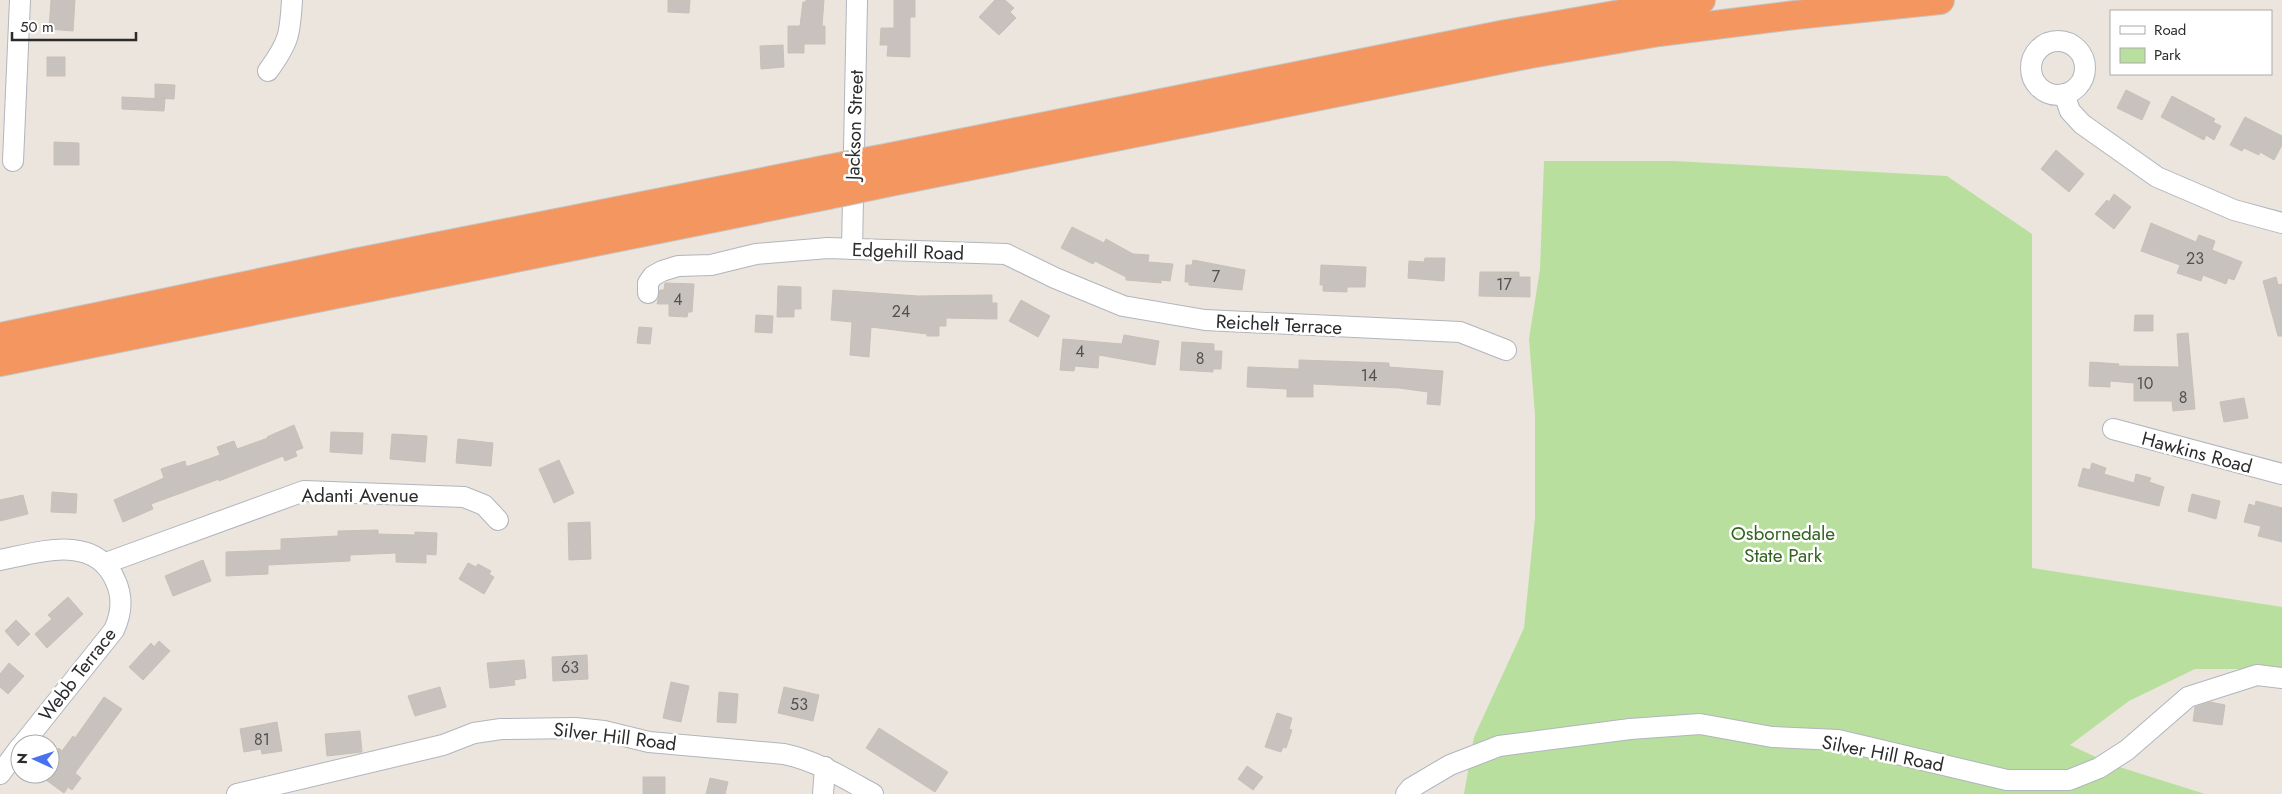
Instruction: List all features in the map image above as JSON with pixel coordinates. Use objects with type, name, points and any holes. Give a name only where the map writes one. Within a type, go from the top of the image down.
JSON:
[{"type":"highway","points":[[1506,34],[1611,0]]},
{"type":"highway","points":[[890,170],[1506,34],[1701,0]]},
{"type":"highway","points":[[0,337],[359,262],[828,182],[1539,52],[1658,32],[1796,14],[1940,0]]},
{"type":"highway","points":[[0,362],[828,182]]},
{"type":"street","points":[[13,161],[20,0]]},
{"type":"street","points":[[268,71],[282,51],[290,32],[292,0]]},
{"type":"street","name":"Jackson Street","points":[[852,249],[857,0]]},
{"type":"street","points":[[2064,94],[2070,111],[2082,124],[2157,178],[2234,210],[2282,222]]},
{"type":"street","name":"Edgehill Road","points":[[648,293],[648,282],[653,276],[678,266],[711,265],[756,254],[828,248],[1006,254],[1055,278]]},
{"type":"street","name":"Reichelt Terrace","points":[[1055,278],[1123,306],[1205,320],[1460,332],[1506,350]]},
{"type":"street","name":"Hawkins Road","points":[[2113,429],[2282,474]]},
{"type":"street","name":"Adanti Avenue","points":[[106,563],[304,491],[464,497],[484,505],[498,520]]},
{"type":"street","points":[[0,560],[52,550],[66,550],[82,551],[106,563]]},
{"type":"street","name":"Webb Terrace","points":[[31,734],[120,618],[118,585],[106,563]]},
{"type":"street","name":"Silver Hill Road","points":[[1406,794],[1450,765],[1499,746],[1630,729],[1700,724],[1772,737],[1838,740],[2006,780],[2068,780],[2099,768],[2127,750],[2188,697],[2258,675],[2282,678]]},
{"type":"street","name":"Silver Hill Road","points":[[237,794],[443,745],[474,733],[510,728],[575,728],[604,731],[649,742],[784,754],[804,758],[825,767],[873,794]]},
{"type":"street","points":[[0,774],[10,760]]},
{"type":"street","points":[[823,794],[825,767]]},
{"type":"green space","name":"Osbornedale State Park","points":[[1544,161],[1673,161],[1947,176],[2032,234],[2032,568],[2282,607],[2282,675],[2248,669],[2195,669],[2129,701],[2070,745],[2113,765],[2205,794],[1464,794],[1474,737],[1524,628],[1535,518],[1535,415],[1529,339],[1540,269]]},
{"type":"building","points":[[51,0],[75,0],[73,31],[49,29]]},
{"type":"building","points":[[668,0],[690,0],[689,13],[668,12]]},
{"type":"building","points":[[806,0],[824,0],[822,26],[825,26],[825,44],[804,44],[804,53],[788,53],[788,26],[800,26],[803,2],[806,2]]},
{"type":"building","points":[[894,0],[915,0],[915,17],[910,17],[910,57],[887,56],[888,45],[880,45],[881,28],[894,28]]},
{"type":"building","points":[[995,0],[1005,0],[1014,8],[1010,12],[1016,18],[999,35],[979,17]]},
{"type":"building","points":[[783,45],[784,67],[761,69],[760,46]]},
{"type":"building","points":[[47,57],[65,57],[65,76],[47,76]]},
{"type":"building","points":[[155,84],[175,85],[174,99],[155,98]]},
{"type":"building","points":[[2126,90],[2150,102],[2142,120],[2117,108]]},
{"type":"building","points":[[2172,96],[2215,119],[2213,122],[2221,126],[2214,140],[2206,135],[2204,140],[2161,117]]},
{"type":"building","points":[[122,97],[165,99],[164,111],[122,109]]},
{"type":"building","points":[[2245,117],[2282,136],[2282,145],[2274,160],[2260,152],[2259,155],[2244,148],[2242,151],[2230,145]]},
{"type":"building","points":[[54,142],[79,143],[79,165],[54,165]]},
{"type":"building","points":[[2056,150],[2084,174],[2069,192],[2041,169]]},
{"type":"building","points":[[2114,194],[2131,207],[2114,229],[2095,214],[2107,200],[2109,202]]},
{"type":"building","points":[[2151,223],[2196,242],[2199,235],[2215,241],[2212,250],[2242,262],[2234,280],[2228,278],[2226,284],[2203,275],[2201,281],[2177,273],[2180,265],[2141,251]]},
{"type":"building","points":[[1072,227],[1104,243],[1106,239],[1133,254],[1149,255],[1148,262],[1173,264],[1170,281],[1161,280],[1161,283],[1126,280],[1126,277],[1095,261],[1093,264],[1061,248]]},
{"type":"building","points":[[1425,258],[1445,258],[1444,281],[1408,278],[1409,261],[1424,262]]},
{"type":"building","points":[[1193,260],[1245,270],[1242,290],[1189,285],[1189,282],[1185,282],[1186,265],[1192,265]]},
{"type":"building","points":[[1321,265],[1366,267],[1365,287],[1347,287],[1347,292],[1323,291],[1323,285],[1320,285]]},
{"type":"building","points":[[1480,272],[1519,272],[1519,277],[1530,277],[1530,297],[1479,296]]},
{"type":"building","points":[[2276,277],[2278,285],[2282,284],[2282,336],[2278,336],[2263,281]]},
{"type":"building","points":[[665,283],[694,284],[692,312],[688,312],[687,317],[669,316],[669,304],[657,304],[660,290],[664,290]]},
{"type":"building","points":[[778,286],[801,287],[801,309],[794,309],[794,317],[777,317]]},
{"type":"building","points":[[833,290],[918,296],[992,295],[992,303],[997,303],[997,319],[946,318],[946,326],[939,326],[939,336],[927,336],[927,334],[871,327],[869,357],[850,355],[852,322],[831,320]]},
{"type":"building","points":[[1021,300],[1050,316],[1038,337],[1009,321]]},
{"type":"building","points":[[756,315],[773,316],[772,333],[755,332]]},
{"type":"building","points":[[2135,315],[2153,315],[2153,331],[2134,331]]},
{"type":"building","points":[[639,327],[652,328],[650,344],[637,343]]},
{"type":"building","points":[[2188,333],[2195,409],[2173,411],[2172,401],[2134,401],[2134,383],[2110,381],[2110,387],[2089,386],[2090,362],[2119,364],[2118,366],[2179,367],[2177,334]]},
{"type":"building","points":[[1124,335],[1159,341],[1155,365],[1099,355],[1098,368],[1075,366],[1074,371],[1060,370],[1063,339],[1122,344]]},
{"type":"building","points":[[1182,342],[1214,344],[1214,351],[1222,351],[1221,369],[1213,369],[1213,372],[1180,370]]},
{"type":"building","points":[[1299,360],[1389,363],[1389,367],[1443,371],[1440,405],[1427,404],[1428,392],[1399,388],[1313,384],[1313,397],[1287,397],[1287,389],[1247,387],[1248,367],[1299,369]]},
{"type":"building","points":[[2244,398],[2248,418],[2224,422],[2220,402]]},
{"type":"building","points":[[294,425],[303,448],[295,451],[297,456],[285,461],[283,456],[219,481],[219,479],[151,504],[153,509],[123,522],[114,500],[164,478],[161,469],[185,461],[186,466],[189,466],[220,455],[217,447],[234,441],[237,449],[268,438]]},
{"type":"building","points":[[331,432],[363,433],[362,454],[330,452]]},
{"type":"building","points":[[392,434],[427,436],[425,462],[390,459]]},
{"type":"building","points":[[458,439],[493,443],[491,466],[456,463]]},
{"type":"building","points":[[559,460],[574,493],[554,503],[539,469]]},
{"type":"building","points":[[2092,463],[2106,468],[2104,474],[2134,483],[2136,474],[2151,478],[2149,482],[2164,487],[2159,506],[2078,486],[2083,468],[2090,470]]},
{"type":"building","points":[[52,492],[77,494],[76,513],[51,512]]},
{"type":"building","points":[[2192,494],[2220,501],[2216,519],[2188,511]]},
{"type":"building","points":[[23,495],[28,514],[0,521],[0,500]]},
{"type":"building","points":[[2256,501],[2282,508],[2282,542],[2258,536],[2261,526],[2244,522],[2249,504],[2255,506]]},
{"type":"building","points":[[590,522],[591,559],[569,560],[568,523]]},
{"type":"building","points":[[378,530],[378,534],[415,535],[415,532],[437,533],[436,555],[426,554],[426,563],[396,562],[396,553],[350,555],[350,561],[268,565],[268,574],[226,576],[226,552],[281,550],[281,539],[338,536],[338,531]]},
{"type":"building","points":[[203,560],[211,581],[173,596],[165,576]]},
{"type":"building","points":[[468,563],[476,567],[478,564],[491,571],[489,574],[494,577],[484,594],[459,579]]},
{"type":"building","points":[[68,597],[83,614],[47,648],[35,634],[52,619],[48,615]]},
{"type":"building","points":[[16,620],[30,634],[18,646],[5,631]]},
{"type":"building","points":[[159,641],[170,651],[143,680],[129,667],[151,643],[154,647]]},
{"type":"building","points":[[587,655],[588,679],[553,681],[552,657]]},
{"type":"building","points":[[524,660],[526,678],[514,680],[515,685],[490,688],[487,663]]},
{"type":"building","points":[[9,663],[24,676],[8,694],[0,687],[0,674]]},
{"type":"building","points":[[671,682],[689,686],[681,722],[663,718]]},
{"type":"building","points":[[440,687],[446,707],[415,716],[408,696]]},
{"type":"building","points":[[784,687],[819,695],[813,721],[778,713]]},
{"type":"building","points":[[719,692],[738,694],[736,723],[717,722]]},
{"type":"building","points":[[104,697],[122,709],[75,773],[81,778],[72,790],[68,787],[64,793],[52,784],[60,784],[60,749],[62,751],[73,736],[75,738]]},
{"type":"building","points":[[2210,702],[2225,705],[2222,725],[2193,721],[2195,707]]},
{"type":"building","points":[[1277,713],[1292,718],[1289,729],[1292,730],[1286,748],[1283,747],[1281,752],[1265,747]]},
{"type":"building","points":[[277,722],[282,751],[262,754],[261,749],[244,752],[240,729]]},
{"type":"building","points":[[879,728],[948,772],[935,792],[866,748]]},
{"type":"building","points":[[360,731],[362,752],[327,756],[325,734]]},
{"type":"building","points":[[1247,766],[1263,777],[1253,790],[1238,779]]},
{"type":"building","points":[[643,777],[665,777],[665,794],[643,794]]},
{"type":"building","points":[[710,778],[728,782],[725,794],[706,794]]}]
